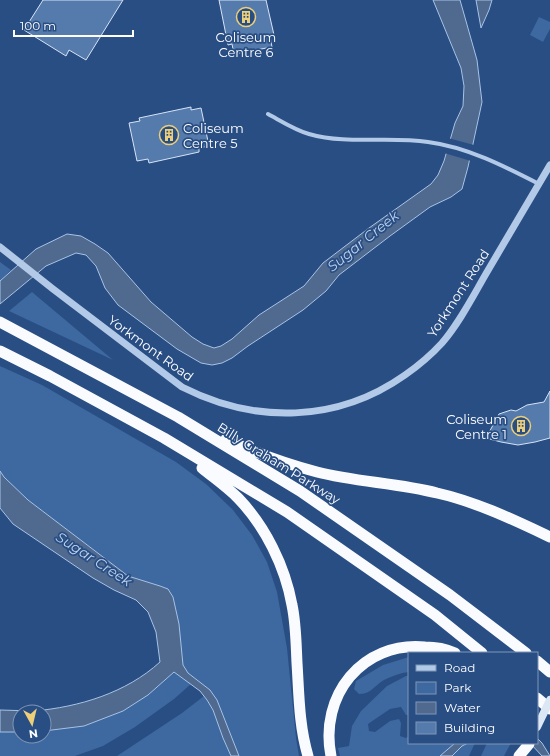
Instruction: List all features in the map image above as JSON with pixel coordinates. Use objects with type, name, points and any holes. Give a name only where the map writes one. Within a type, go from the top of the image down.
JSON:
[{"type":"highway","name":"Billy Graham Parkway","points":[[0,322],[178,417],[300,491],[450,595],[525,652]]},
{"type":"highway","points":[[0,352],[50,376],[164,438],[287,512],[435,615],[481,652]]},
{"type":"highway","points":[[178,417],[263,456],[318,472],[430,491],[460,499],[547,535]]},
{"type":"highway","points":[[164,438],[238,498],[265,535],[276,554],[287,584],[292,605],[300,712],[308,756]]},
{"type":"highway","points":[[331,756],[328,737],[332,709],[340,690],[348,678],[362,665],[380,654],[407,646],[438,648],[452,652]]},
{"type":"highway","points":[[538,662],[550,672]]},
{"type":"highway","points":[[538,699],[550,709]]},
{"type":"highway","points":[[519,756],[529,744]]},
{"type":"main road","points":[[538,725],[550,700]]},
{"type":"street","points":[[268,114],[302,132],[326,138],[340,140],[411,140],[429,142],[458,149],[490,160],[539,184]]},
{"type":"street","name":"Yorkmont Road","points":[[0,247],[182,387],[202,398],[230,407],[253,411],[284,414],[315,412],[368,397],[396,382],[417,367],[442,343],[468,305],[550,165]]},
{"type":"green space","points":[[539,17],[550,22],[550,29],[543,42],[530,35]]},
{"type":"green space","points":[[0,262],[11,270],[0,281]]},
{"type":"green space","points":[[32,292],[113,360],[9,311]]},
{"type":"green space","points":[[0,366],[42,385],[176,462],[206,484],[233,510],[252,535],[267,562],[277,592],[287,648],[299,756],[239,756],[217,700],[188,673],[183,665],[179,624],[173,597],[160,586],[128,576],[28,500],[4,477],[0,471]]},
{"type":"green space","points":[[408,657],[408,672],[384,680],[367,693],[359,694],[354,689],[356,681],[383,665]]},
{"type":"green space","points":[[174,672],[191,684],[174,699],[135,727],[103,746],[75,756],[0,756],[0,732],[12,732],[12,744],[52,744],[52,730],[84,726],[123,711],[148,695]]},
{"type":"green space","points":[[408,676],[408,715],[406,715],[401,707],[390,709],[368,724],[369,731],[375,732],[390,721],[399,719],[401,723],[400,736],[406,738],[408,737],[408,744],[475,744],[469,756],[340,756],[338,748],[349,746],[352,726],[361,711],[387,686]]},
{"type":"green space","points":[[204,696],[213,710],[231,756],[117,756],[182,713]]},
{"type":"green space","points":[[487,744],[510,744],[504,756],[481,756]]},
{"type":"water","name":"Sugar Creek","points":[[433,0],[460,0],[477,60],[482,102],[462,189],[451,197],[430,207],[390,236],[339,275],[326,291],[303,310],[232,358],[222,363],[212,365],[201,363],[177,349],[118,305],[105,288],[96,266],[86,255],[76,253],[46,266],[0,304],[0,281],[36,249],[67,234],[81,236],[108,253],[151,302],[192,337],[203,344],[214,348],[221,346],[232,339],[259,315],[304,286],[323,263],[431,184],[438,175],[444,161],[455,123],[463,106],[464,86],[461,68]]},
{"type":"water","points":[[476,0],[492,0],[481,28]]},
{"type":"water","name":"Sugar Creek","points":[[0,471],[4,477],[28,500],[128,576],[168,589],[173,597],[179,624],[183,665],[188,673],[210,690],[217,700],[239,756],[231,756],[213,710],[207,700],[200,691],[174,672],[148,695],[123,711],[84,726],[52,730],[52,709],[101,697],[132,682],[147,673],[160,662],[156,632],[148,612],[136,600],[93,578],[13,524],[0,508]]},
{"type":"water","points":[[0,710],[12,710],[12,732],[0,732]]},
{"type":"water","points":[[538,739],[550,756],[542,756],[531,744],[538,744]]},
{"type":"water","points":[[454,744],[466,744],[452,756],[440,756]]},
{"type":"pier","points":[[448,138],[474,145],[471,161],[444,153]]},
{"type":"building","points":[[43,0],[123,0],[86,60],[69,50],[66,56],[24,30]]},
{"type":"building","name":"Coliseum Centre 6","points":[[219,0],[266,0],[274,35],[270,36],[272,47],[234,54],[232,44],[228,45]]},
{"type":"building","name":"Coliseum Centre 5","points":[[191,107],[191,110],[201,108],[209,146],[199,148],[199,152],[149,163],[148,159],[137,161],[129,123],[140,121],[139,118]]},
{"type":"building","name":"Coliseum Centre 1","points":[[550,391],[550,438],[518,445],[486,438],[499,414],[511,410],[516,411],[527,405],[544,402]]},
{"type":"place","name":"Coliseum Centre 6","points":[[246,17]]},
{"type":"place","name":"Coliseum Centre 5","points":[[169,135]]},
{"type":"place","name":"Coliseum Centre 1","points":[[521,426]]}]
